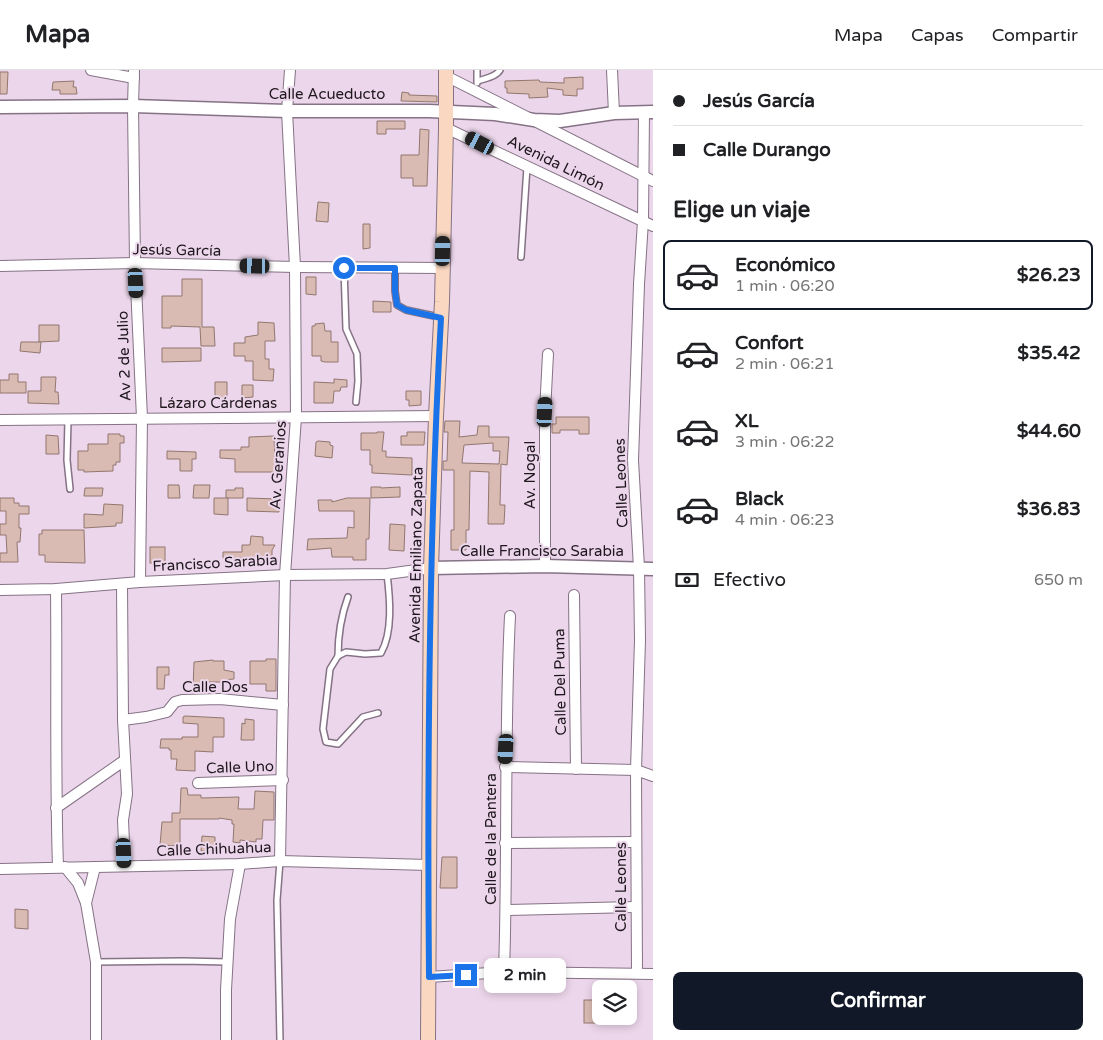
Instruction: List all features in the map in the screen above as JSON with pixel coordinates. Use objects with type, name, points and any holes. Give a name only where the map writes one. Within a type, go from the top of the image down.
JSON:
[{"type":"main road","name":"Avenida Emiliano Zapata","points":[[428,1040],[431,568],[443,268],[446,73]]},
{"type":"street","points":[[91,70],[134,74]]},
{"type":"street","name":"Av. Geranios","points":[[280,862],[283,780],[285,575],[296,417],[295,267],[287,111],[290,70]]},
{"type":"street","points":[[612,70],[614,113]]},
{"type":"street","points":[[446,73],[476,85],[534,120],[653,181]]},
{"type":"street","name":"Av 2 de Julio","points":[[134,74],[135,263],[142,418],[140,582]]},
{"type":"street","name":"Calle Acueducto","points":[[0,107],[133,106],[287,111],[446,112],[495,114],[534,120],[560,121],[614,113],[648,112]]},
{"type":"street","name":"Calle Leones","points":[[637,973],[636,770],[640,640],[639,568],[633,460],[643,221],[642,175],[648,112]]},
{"type":"street","name":"Avenida Limón","points":[[446,128],[653,226]]},
{"type":"street","name":"Jesús García","points":[[0,266],[135,263],[344,268],[443,268]]},
{"type":"street","name":"Av. Nogal","points":[[545,566],[545,412],[548,354]]},
{"type":"street","name":"Lázaro Cárdenas","points":[[0,420],[436,416]]},
{"type":"street","name":"Calle Francisco Sarabia","points":[[431,568],[545,566],[653,569]]},
{"type":"street","name":"Francisco Sarabia","points":[[0,590],[56,589],[140,582],[285,575],[387,574],[431,568]]},
{"type":"street","points":[[122,584],[123,720],[127,794],[123,820],[125,866]]},
{"type":"street","points":[[56,589],[58,698],[56,808],[62,867],[78,883],[86,903],[96,962],[96,1040]]},
{"type":"street","name":"Calle Del Puma","points":[[574,594],[576,769]]},
{"type":"street","name":"Calle de la Pantera","points":[[504,972],[506,910],[505,767],[510,616]]},
{"type":"street","name":"Calle Dos","points":[[123,720],[146,718],[167,712],[175,702],[182,700],[220,700],[283,705]]},
{"type":"street","points":[[56,808],[125,760]]},
{"type":"street","points":[[505,767],[636,770],[653,776]]},
{"type":"street","name":"Calle Uno","points":[[198,783],[283,780]]},
{"type":"street","points":[[506,844],[636,842]]},
{"type":"street","name":"Calle Chihuahua","points":[[0,869],[280,862],[429,864]]},
{"type":"street","points":[[226,1040],[230,919],[240,864]]},
{"type":"street","points":[[86,903],[95,867]]},
{"type":"street","points":[[506,910],[636,907]]},
{"type":"street","points":[[429,977],[504,972],[653,974]]},
{"type":"lane","points":[[476,85],[477,70]]},
{"type":"lane","points":[[476,85],[500,72],[500,70]]},
{"type":"lane","points":[[521,257],[526,166]]},
{"type":"lane","points":[[344,268],[346,329],[357,354],[358,382],[356,402]]},
{"type":"lane","points":[[395,268],[397,305],[406,310],[441,318]]},
{"type":"lane","points":[[68,419],[67,460],[70,489]]},
{"type":"lane","points":[[338,656],[346,652],[381,653],[385,646],[390,605],[387,574]]},
{"type":"lane","points":[[348,597],[342,614],[338,656],[330,669],[323,729],[326,742],[338,744],[363,717],[378,713]]},
{"type":"lane","points":[[280,862],[277,900],[280,1040]]},
{"type":"lane","points":[[96,962],[228,962]]},
{"type":"building","points":[[0,72],[8,72],[7,94],[0,94]]},
{"type":"building","points":[[583,77],[583,89],[577,89],[577,96],[563,95],[563,90],[547,88],[548,97],[529,98],[529,94],[507,93],[507,88],[505,88],[505,81],[539,80],[540,82],[564,83],[564,78]]},
{"type":"building","points":[[74,81],[73,87],[76,87],[77,94],[60,94],[60,90],[52,90],[53,82]]},
{"type":"building","points":[[402,92],[409,93],[409,95],[437,96],[437,102],[401,101]]},
{"type":"building","points":[[377,121],[405,121],[405,129],[386,129],[386,134],[377,134]]},
{"type":"building","points":[[420,129],[429,130],[427,186],[413,186],[413,178],[401,178],[401,155],[419,155]]},
{"type":"building","points":[[318,202],[329,203],[328,222],[316,221]]},
{"type":"building","points":[[363,224],[370,224],[370,248],[363,249]]},
{"type":"building","points":[[306,277],[316,277],[316,295],[306,294]]},
{"type":"building","points":[[182,279],[202,279],[202,327],[214,327],[215,346],[201,346],[200,327],[171,326],[171,328],[162,328],[162,296],[182,296]]},
{"type":"building","points":[[373,301],[391,302],[391,312],[373,312]]},
{"type":"building","points":[[258,322],[274,323],[275,341],[265,341],[265,359],[269,359],[269,369],[274,369],[273,381],[253,380],[253,361],[245,361],[245,356],[234,356],[234,343],[245,343],[245,337],[258,335]]},
{"type":"building","points":[[324,323],[325,331],[331,331],[331,342],[338,342],[338,362],[325,362],[321,361],[321,356],[312,356],[312,326]]},
{"type":"building","points":[[39,325],[59,325],[59,341],[39,342]]},
{"type":"building","points":[[21,342],[41,342],[40,353],[20,351]]},
{"type":"building","points":[[162,348],[201,348],[201,361],[162,362]]},
{"type":"building","points":[[9,374],[18,374],[18,382],[26,382],[26,393],[0,393],[0,380],[9,380]]},
{"type":"building","points":[[41,377],[56,377],[55,392],[58,392],[59,404],[28,403],[28,391],[41,391]]},
{"type":"building","points":[[334,379],[347,380],[347,387],[341,387],[340,391],[334,391],[333,403],[314,403],[314,382],[334,383]]},
{"type":"building","points":[[215,382],[227,382],[227,400],[215,399]]},
{"type":"building","points":[[242,385],[253,385],[253,397],[242,398]]},
{"type":"building","points":[[406,391],[421,391],[421,405],[409,406],[409,400],[406,400]]},
{"type":"building","points":[[556,417],[589,417],[589,434],[579,434],[579,430],[560,430],[560,433],[552,433],[552,424],[556,424]]},
{"type":"building","points":[[445,421],[460,421],[459,437],[477,435],[478,426],[489,426],[489,437],[509,437],[507,465],[501,464],[500,505],[505,505],[504,524],[488,524],[489,472],[470,471],[469,530],[466,530],[466,550],[451,550],[451,530],[454,530],[454,470],[443,470],[443,461],[447,461],[448,432],[444,432]],"holes":[[[493,443],[493,451],[500,451],[499,464],[462,463],[464,445]]]},
{"type":"building","points":[[384,432],[382,451],[386,451],[386,457],[412,458],[412,475],[372,473],[370,450],[361,450],[361,433]]},
{"type":"building","points":[[407,432],[425,432],[424,445],[401,445],[401,436],[407,436]]},
{"type":"building","points":[[108,434],[124,436],[124,443],[120,443],[120,462],[116,462],[116,465],[113,465],[113,471],[84,472],[84,470],[78,470],[78,451],[88,451],[88,444],[108,444]]},
{"type":"building","points":[[46,435],[58,436],[59,454],[46,454]]},
{"type":"building","points":[[274,436],[275,464],[279,464],[279,472],[235,472],[235,459],[220,458],[220,450],[241,450],[241,447],[249,447],[249,437]]},
{"type":"building","points":[[316,442],[330,442],[330,445],[333,446],[332,458],[315,456]]},
{"type":"building","points":[[167,451],[196,452],[196,459],[192,459],[192,471],[180,471],[180,459],[167,459]]},
{"type":"building","points":[[168,485],[179,485],[180,498],[168,498]]},
{"type":"building","points":[[194,485],[210,485],[209,498],[193,498]]},
{"type":"building","points":[[371,487],[400,487],[400,497],[371,498]]},
{"type":"building","points":[[85,488],[103,488],[102,496],[84,496]]},
{"type":"building","points":[[235,488],[243,488],[243,498],[226,498],[226,490],[235,490]]},
{"type":"building","points":[[0,498],[14,498],[14,503],[19,503],[19,506],[29,506],[29,514],[19,514],[19,528],[21,528],[20,542],[17,542],[18,562],[0,562],[0,553],[7,553],[6,535],[0,535],[0,524],[6,524],[6,511],[0,511]]},
{"type":"building","points":[[214,498],[228,498],[228,515],[214,514]]},
{"type":"building","points":[[247,498],[279,499],[279,512],[247,511]]},
{"type":"building","points":[[347,498],[370,498],[369,539],[366,539],[366,560],[353,560],[353,557],[332,557],[331,548],[307,550],[308,539],[347,538],[348,527],[354,528],[354,511],[319,511],[318,500],[332,500],[332,502]]},
{"type":"building","points":[[104,504],[123,505],[122,523],[116,523],[116,526],[84,528],[84,514],[103,515]]},
{"type":"building","points":[[390,524],[405,525],[404,551],[389,550]]},
{"type":"building","points":[[42,530],[84,530],[85,563],[45,562],[45,555],[39,555],[39,534],[42,534]]},
{"type":"building","points":[[251,536],[263,537],[263,545],[275,545],[272,550],[272,563],[242,563],[242,558],[223,558],[223,552],[242,552],[242,545],[250,545]]},
{"type":"building","points":[[150,547],[165,547],[165,563],[150,563]]},
{"type":"building","points":[[266,659],[276,659],[276,691],[266,691],[266,684],[250,684],[250,661],[266,661]]},
{"type":"building","points":[[224,661],[224,670],[234,672],[234,679],[223,680],[223,682],[203,682],[203,690],[193,689],[194,662]]},
{"type":"building","points":[[157,667],[169,667],[169,675],[165,675],[164,689],[157,689]]},
{"type":"building","points":[[183,717],[224,718],[224,737],[213,737],[213,752],[195,751],[195,771],[176,770],[177,759],[171,759],[171,750],[169,748],[160,748],[161,739],[198,737],[198,724],[183,723]]},
{"type":"building","points":[[245,719],[254,720],[254,740],[241,740],[242,723],[245,724]]},
{"type":"building","points":[[181,788],[187,788],[188,795],[201,795],[201,798],[239,797],[238,809],[254,809],[255,791],[274,792],[274,820],[263,820],[262,839],[256,839],[256,842],[240,840],[240,843],[233,842],[234,824],[232,824],[232,820],[219,818],[180,819],[180,846],[160,845],[162,822],[172,822],[172,813],[180,813]]},
{"type":"building","points":[[202,836],[215,837],[215,851],[201,851]]},
{"type":"building","points":[[442,857],[457,857],[457,888],[440,888]]},
{"type":"building","points":[[15,909],[28,910],[28,929],[15,928]]},
{"type":"building","points":[[584,1000],[592,1000],[592,1023],[584,1023]]},
{"type":"route","points":[[344,268],[395,268],[397,305],[406,310],[441,318],[431,568],[429,977],[466,975]]}]
